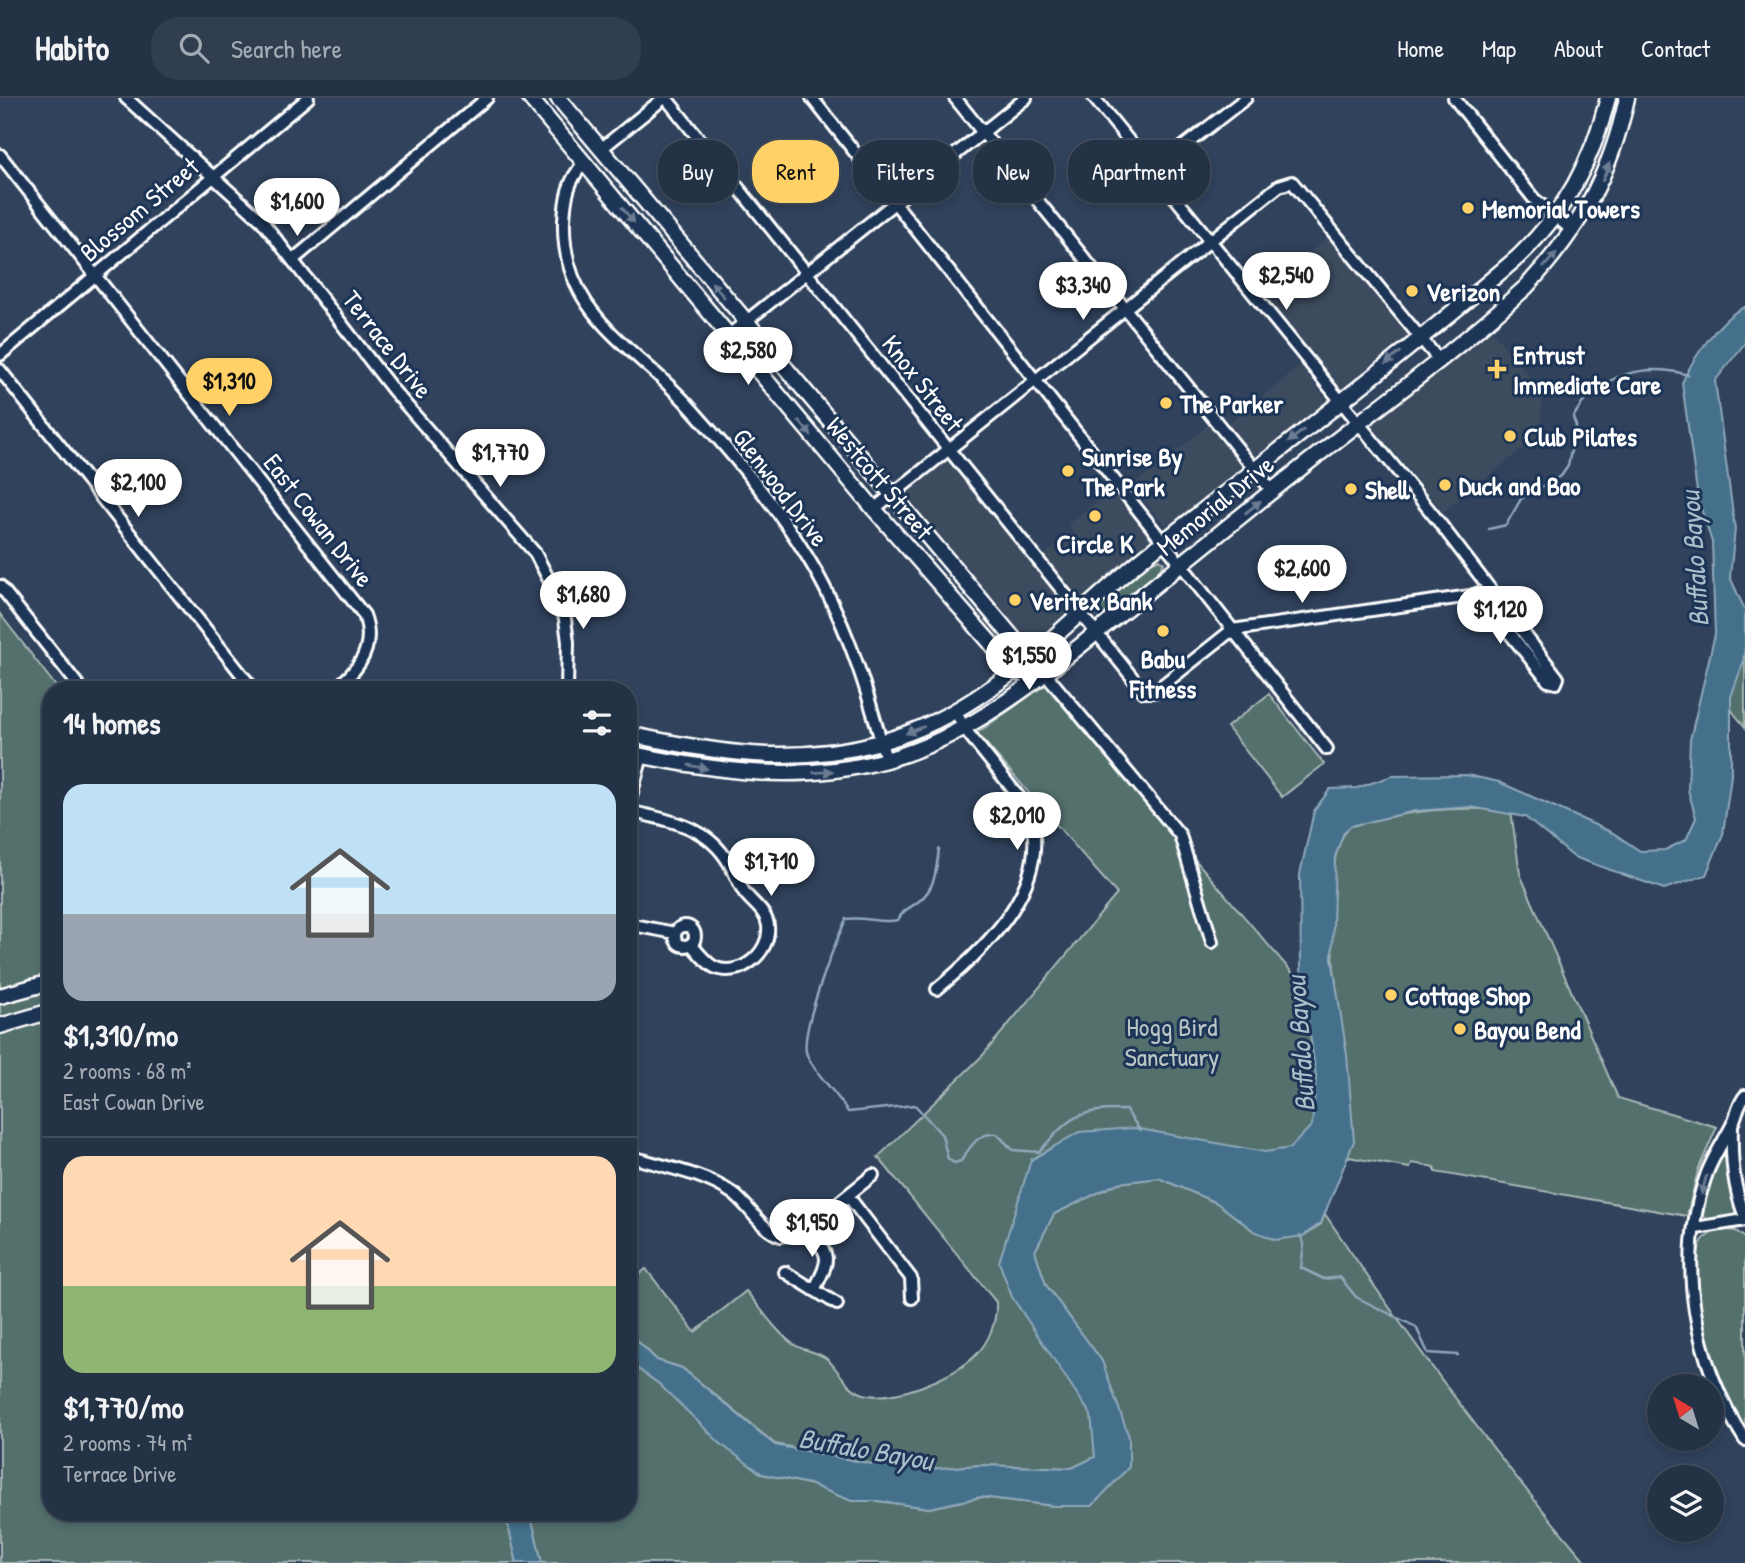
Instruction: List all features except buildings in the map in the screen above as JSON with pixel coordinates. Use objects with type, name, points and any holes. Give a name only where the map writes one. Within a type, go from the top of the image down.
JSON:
[{"type":"main road","name":"Westcott Street","points":[[530,98],[874,509],[1016,672]]},
{"type":"main road","name":"Westcott Street","points":[[558,98],[956,572],[1045,673]]},
{"type":"main road","name":"Memorial Drive","points":[[637,736],[735,755],[808,755],[881,742],[956,712],[1031,660],[1165,541],[1518,257],[1555,218],[1588,161],[1608,98]]},
{"type":"main road","name":"Memorial Drive","points":[[637,754],[701,768],[755,774],[840,770],[924,748],[964,728],[1045,673],[1096,633],[1526,287],[1573,231],[1605,176],[1627,98]]},
{"type":"main road","points":[[584,163],[601,149]]},
{"type":"main road","points":[[941,586],[956,572]]},
{"type":"main road","points":[[1016,672],[1026,675],[1045,673]]},
{"type":"main road","points":[[637,751],[646,737]]},
{"type":"main road","points":[[755,774],[765,765],[793,766],[808,755]]},
{"type":"main road","points":[[0,996],[42,984]]},
{"type":"main road","points":[[0,1026],[42,1014]]},
{"type":"street","name":"Blossom Street","points":[[0,355],[308,98]]},
{"type":"street","points":[[294,259],[487,98]]},
{"type":"street","points":[[601,149],[665,98]]},
{"type":"street","name":"Knox Street","points":[[665,98],[947,451],[1147,694],[1154,692],[1232,631]]},
{"type":"street","points":[[812,98],[1165,541],[1180,565],[1327,750]]},
{"type":"street","points":[[955,98],[1272,491]]},
{"type":"street","points":[[728,336],[1026,98]]},
{"type":"street","points":[[1094,98],[1127,140]]},
{"type":"street","points":[[1192,140],[1246,98]]},
{"type":"street","points":[[1454,98],[1534,199],[1573,231]]},
{"type":"street","name":"Terrace Drive","points":[[129,99],[250,208],[294,259],[393,390],[535,553],[560,601],[565,619],[568,642],[567,681]]},
{"type":"street","name":"East Cowan Drive","points":[[0,155],[364,615],[370,640],[362,662],[344,681]]},
{"type":"street","name":"Glenwood Drive","points":[[584,163],[569,183],[564,233],[567,259],[582,297],[615,338],[690,406],[778,512],[805,553],[843,624],[861,673],[886,760]]},
{"type":"street","points":[[874,509],[1279,186],[1292,182],[1438,359]]},
{"type":"street","points":[[1178,203],[1434,517],[1488,590],[1488,605],[1528,648]]},
{"type":"street","points":[[0,370],[247,681]]},
{"type":"street","points":[[0,586],[75,681]]},
{"type":"street","points":[[1232,631],[1470,596],[1488,590]]},
{"type":"street","name":"Westcott Street","points":[[1045,673],[1180,835],[1212,942]]},
{"type":"street","points":[[937,989],[987,945],[1004,924],[1028,874],[1035,843],[1027,807],[964,728],[956,712]]},
{"type":"street","points":[[637,811],[690,826],[706,836],[730,864],[737,881],[764,914],[768,925],[762,950],[742,968],[733,970],[712,966],[691,944],[679,944],[675,933]]},
{"type":"street","points":[[637,926],[675,933]]},
{"type":"street","points":[[675,933],[680,926],[690,927],[695,935],[691,944]]},
{"type":"street","points":[[1745,1096],[1708,1172],[1696,1228],[1691,1276],[1698,1332],[1713,1382],[1745,1440]]},
{"type":"street","points":[[1696,1228],[1745,1218],[1734,1184],[1731,1158],[1732,1124]]},
{"type":"street","points":[[637,1159],[724,1188],[775,1234],[793,1235],[807,1228],[873,1175]]},
{"type":"street","points":[[848,1196],[911,1278],[912,1298]]},
{"type":"street","points":[[807,1228],[827,1253],[828,1264],[814,1290]]},
{"type":"street","points":[[785,1272],[837,1304]]},
{"type":"shaded area","points":[[1330,236],[1408,335],[1340,390],[1259,293]]},
{"type":"shaded area","points":[[1745,307],[1745,343],[1715,381],[1735,529],[1730,577],[1745,610],[1745,646],[1743,663],[1731,697],[1731,776],[1723,834],[1706,875],[1664,889],[1574,857],[1525,817],[1471,807],[1415,811],[1351,826],[1344,832],[1335,857],[1332,958],[1347,1055],[1354,1141],[1321,1223],[1303,1236],[1275,1240],[1254,1231],[1217,1203],[1159,1178],[1118,1183],[1054,1214],[1035,1251],[1046,1285],[1102,1361],[1129,1437],[1129,1467],[1092,1506],[1055,1506],[981,1497],[929,1508],[878,1501],[852,1501],[809,1484],[762,1474],[722,1445],[658,1383],[637,1368],[637,1341],[657,1360],[682,1368],[775,1445],[872,1464],[930,1469],[980,1465],[1072,1468],[1095,1457],[1091,1415],[1012,1297],[999,1262],[1031,1160],[1079,1132],[1134,1128],[1265,1152],[1290,1148],[1312,1125],[1316,1077],[1301,969],[1300,874],[1314,811],[1330,789],[1357,788],[1392,776],[1467,775],[1499,782],[1613,833],[1640,851],[1665,850],[1686,840],[1696,818],[1688,790],[1690,740],[1715,634],[1712,542],[1698,499],[1682,383],[1700,351],[1717,329]]},
{"type":"shaded area","points":[[1489,327],[1543,393],[1540,435],[1443,512],[1370,423]]},
{"type":"shaded area","points":[[1301,365],[1327,401],[1258,457],[1251,457],[1225,426]]},
{"type":"shaded area","points":[[1210,424],[1242,469],[1175,524],[1165,525],[1132,486]]},
{"type":"shaded area","points":[[947,459],[952,461],[1069,609],[1070,614],[1033,648],[1029,647],[905,500],[905,491]]},
{"type":"shaded area","points":[[1113,489],[1149,535],[1150,541],[1087,598],[1079,600],[1042,557],[1074,532],[1068,524]]},
{"type":"shaded area","points":[[507,1521],[532,1521],[542,1563],[517,1563]]},
{"type":"green space","points":[[1160,559],[1164,563],[1143,587],[1113,610],[1097,615],[1106,599],[1123,583]]},
{"type":"green space","points":[[0,614],[52,681],[42,681],[42,1521],[507,1521],[517,1563],[0,1563]]},
{"type":"green space","points":[[1745,646],[1745,727],[1732,710],[1730,702]]},
{"type":"green space","name":"Hogg Bird Sanctuary","points":[[1045,685],[1332,1019],[1336,996],[1331,928],[1332,888],[1337,850],[1351,826],[1391,816],[1431,811],[1511,811],[1520,874],[1618,1098],[1717,1127],[1698,1170],[1687,1216],[1435,1172],[1435,1167],[1412,1163],[1410,1168],[1343,1156],[1211,1193],[1146,1173],[1088,1190],[1051,1207],[1030,1248],[1092,1391],[1095,1457],[1072,1468],[980,1465],[930,1469],[872,1464],[775,1444],[682,1368],[657,1360],[637,1341],[637,1276],[646,1269],[695,1332],[746,1291],[786,1339],[827,1359],[847,1382],[861,1393],[888,1395],[905,1392],[938,1380],[966,1364],[988,1338],[995,1317],[996,1302],[878,1157],[983,1055],[1117,894],[977,733]]},
{"type":"green space","points":[[1269,694],[1324,764],[1282,797],[1227,727]]},
{"type":"green space","points":[[1723,1156],[1726,1158],[1730,1190],[1737,1211],[1734,1216],[1707,1220],[1703,1215],[1709,1183],[1714,1167]]},
{"type":"green space","points":[[1159,1178],[1217,1203],[1254,1231],[1303,1236],[1321,1224],[1325,1214],[1451,1392],[1587,1563],[542,1563],[532,1521],[637,1521],[637,1368],[658,1383],[762,1474],[809,1484],[852,1501],[878,1501],[929,1508],[981,1497],[1055,1506],[1092,1506],[1102,1361],[1046,1285],[1035,1251],[1054,1214],[1118,1183]]},
{"type":"green space","points":[[1721,1229],[1736,1231],[1745,1238],[1745,1429],[1724,1390],[1724,1374],[1717,1374],[1703,1321],[1697,1266],[1700,1244]]},
{"type":"waterway","points":[[1489,529],[1506,525],[1521,499],[1562,475],[1568,466],[1576,426],[1573,418],[1582,403],[1594,391],[1608,382],[1639,372],[1672,371],[1688,375]]},
{"type":"waterway","points":[[939,849],[929,890],[898,920],[846,919],[819,988],[808,1028],[807,1055],[816,1070],[848,1112],[915,1105],[942,1135],[948,1159],[954,1163],[961,1161],[980,1138],[990,1134],[997,1134],[1013,1150],[1039,1152],[1067,1123],[1096,1111],[1126,1110],[1140,1130]]},
{"type":"waterway","points":[[1300,1235],[1304,1244],[1301,1268],[1324,1279],[1340,1277],[1356,1297],[1416,1327],[1428,1353],[1458,1355]]},
{"type":"place","name":"Memorial Towers","points":[[1468,208]]},
{"type":"place","name":"Verizon","points":[[1412,291]]},
{"type":"place","name":"Entrust Immediate Care","points":[[1497,369]]},
{"type":"place","name":"The Parker","points":[[1166,403]]},
{"type":"place","name":"Club Pilates","points":[[1510,436]]},
{"type":"place","name":"Sunrise By The Park","points":[[1068,471]]},
{"type":"place","name":"Duck and Bao","points":[[1445,485]]},
{"type":"place","name":"Shell","points":[[1351,489]]},
{"type":"place","name":"Circle K","points":[[1095,516]]},
{"type":"place","name":"Veritex Bank","points":[[1015,600]]},
{"type":"place","name":"Babu Fitness","points":[[1163,631]]},
{"type":"place","name":"Cottage Shop","points":[[1391,995]]},
{"type":"place","name":"Bayou Bend","points":[[1460,1029]]},
{"type":"water label","name":"Buffalo Bayou","points":[[1694,559]]},
{"type":"water label","name":"Buffalo Bayou","points":[[1300,1044]]},
{"type":"water label","name":"Buffalo Bayou","points":[[866,1449]]}]
